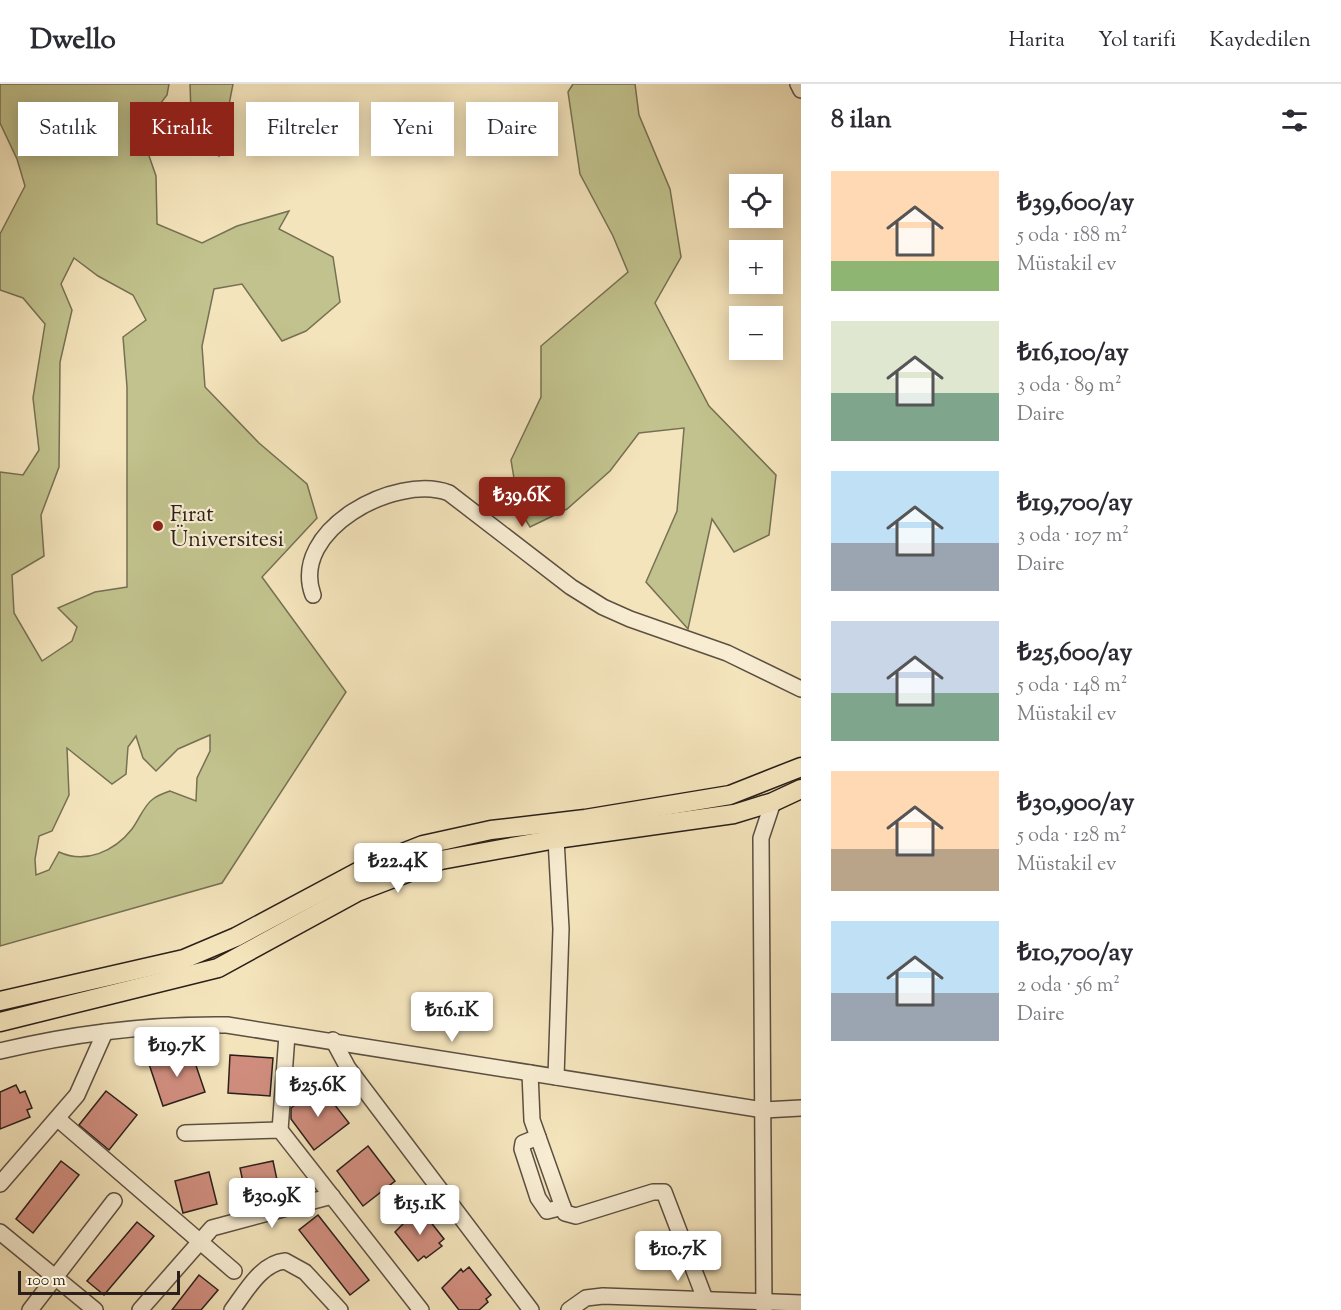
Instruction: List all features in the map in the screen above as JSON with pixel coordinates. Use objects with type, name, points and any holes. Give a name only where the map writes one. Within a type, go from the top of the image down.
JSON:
[{"type":"main road","points":[[0,1001],[184,959],[236,937],[367,867],[423,845],[491,830],[585,819],[730,795],[801,767]]},
{"type":"main road","points":[[0,1022],[218,968],[357,891],[441,860],[556,839],[734,814],[773,802],[801,789]]},
{"type":"street","points":[[798,84],[801,90]]},
{"type":"street","points":[[313,595],[309,580],[310,564],[315,551],[336,525],[356,510],[378,499],[408,489],[435,488],[449,493],[571,587],[603,607],[630,619],[727,652],[801,689]]},
{"type":"street","points":[[764,1306],[761,838],[773,802]]},
{"type":"street","points":[[556,839],[561,929],[556,1077]]},
{"type":"street","points":[[0,1051],[60,1036],[166,1025],[227,1025],[764,1110],[801,1108]]},
{"type":"street","points":[[0,1184],[77,1095],[105,1032]]},
{"type":"street","points":[[287,1035],[280,1130],[422,1310]]},
{"type":"street","points":[[333,1040],[348,1068],[531,1310]]},
{"type":"street","points":[[530,1073],[530,1110],[538,1137],[528,1140],[522,1149],[538,1198],[548,1211],[562,1207],[566,1213],[576,1216],[652,1192],[664,1192],[705,1299]]},
{"type":"street","points":[[57,1119],[234,1271]]},
{"type":"street","points":[[184,1133],[280,1130]]},
{"type":"street","points":[[140,1310],[212,1228],[332,1196]]},
{"type":"street","points":[[30,1310],[114,1201]]},
{"type":"street","points":[[0,1232],[95,1310]]},
{"type":"street","points":[[232,1310],[264,1271],[278,1262],[285,1262],[305,1272],[340,1310]]},
{"type":"street","points":[[569,1310],[586,1298],[603,1296],[705,1299],[764,1306],[801,1303]]},
{"type":"green space","points":[[0,84],[169,84],[167,95],[162,102],[130,102],[130,156],[149,156],[156,176],[157,224],[202,243],[237,226],[289,211],[279,229],[333,257],[340,302],[306,331],[282,341],[242,284],[214,289],[202,346],[205,387],[259,443],[307,484],[317,518],[262,577],[346,692],[222,883],[0,946],[0,472],[23,475],[39,450],[33,398],[45,324],[23,298],[0,290],[0,234],[25,186],[17,159],[0,123]],"holes":[[[74,258],[98,276],[133,295],[146,320],[123,337],[127,387],[127,587],[95,592],[58,608],[77,627],[72,641],[42,661],[14,613],[12,575],[44,556],[41,515],[59,467],[60,362],[72,310],[61,284]],[[210,735],[210,751],[197,778],[196,801],[170,791],[159,795],[147,805],[125,837],[108,850],[79,857],[59,852],[49,870],[36,875],[35,859],[39,836],[52,831],[69,795],[67,748],[112,784],[126,774],[128,747],[136,736],[143,758],[156,771],[178,749]]]},
{"type":"green space","points":[[190,84],[233,84],[230,102],[191,102]]},
{"type":"green space","points":[[573,84],[635,84],[639,115],[670,189],[681,257],[655,303],[709,406],[776,475],[769,535],[734,552],[712,519],[688,629],[646,582],[677,511],[684,428],[639,433],[610,471],[567,509],[530,527],[519,509],[511,460],[541,397],[541,346],[628,272],[613,236],[580,174],[568,92]]},
{"type":"building","points":[[191,1051],[205,1092],[163,1106],[149,1064]]},
{"type":"building","points":[[230,1055],[273,1058],[270,1096],[228,1093]]},
{"type":"building","points":[[16,1085],[20,1093],[25,1091],[32,1108],[27,1110],[30,1117],[0,1129],[0,1092]]},
{"type":"building","points":[[320,1086],[349,1123],[314,1150],[291,1119],[291,1108]]},
{"type":"building","points":[[106,1091],[137,1115],[109,1150],[79,1125]]},
{"type":"building","points":[[368,1146],[395,1181],[363,1206],[337,1171]]},
{"type":"building","points":[[61,1161],[79,1175],[33,1233],[16,1219]]},
{"type":"building","points":[[273,1161],[280,1194],[247,1201],[240,1168]]},
{"type":"building","points":[[209,1172],[217,1204],[183,1213],[175,1181]]},
{"type":"building","points":[[422,1211],[444,1239],[439,1243],[442,1246],[418,1261],[395,1232],[414,1213],[417,1216]]},
{"type":"building","points":[[318,1215],[369,1280],[350,1295],[299,1230]]},
{"type":"building","points":[[137,1222],[154,1236],[104,1295],[87,1281]]},
{"type":"building","points":[[469,1267],[491,1295],[486,1299],[488,1302],[479,1310],[459,1310],[442,1288],[461,1269],[463,1272]]},
{"type":"building","points":[[199,1275],[218,1290],[201,1310],[172,1310]]},
{"type":"place","name":"Fırat Üniversitesi","points":[[158,526]]}]
